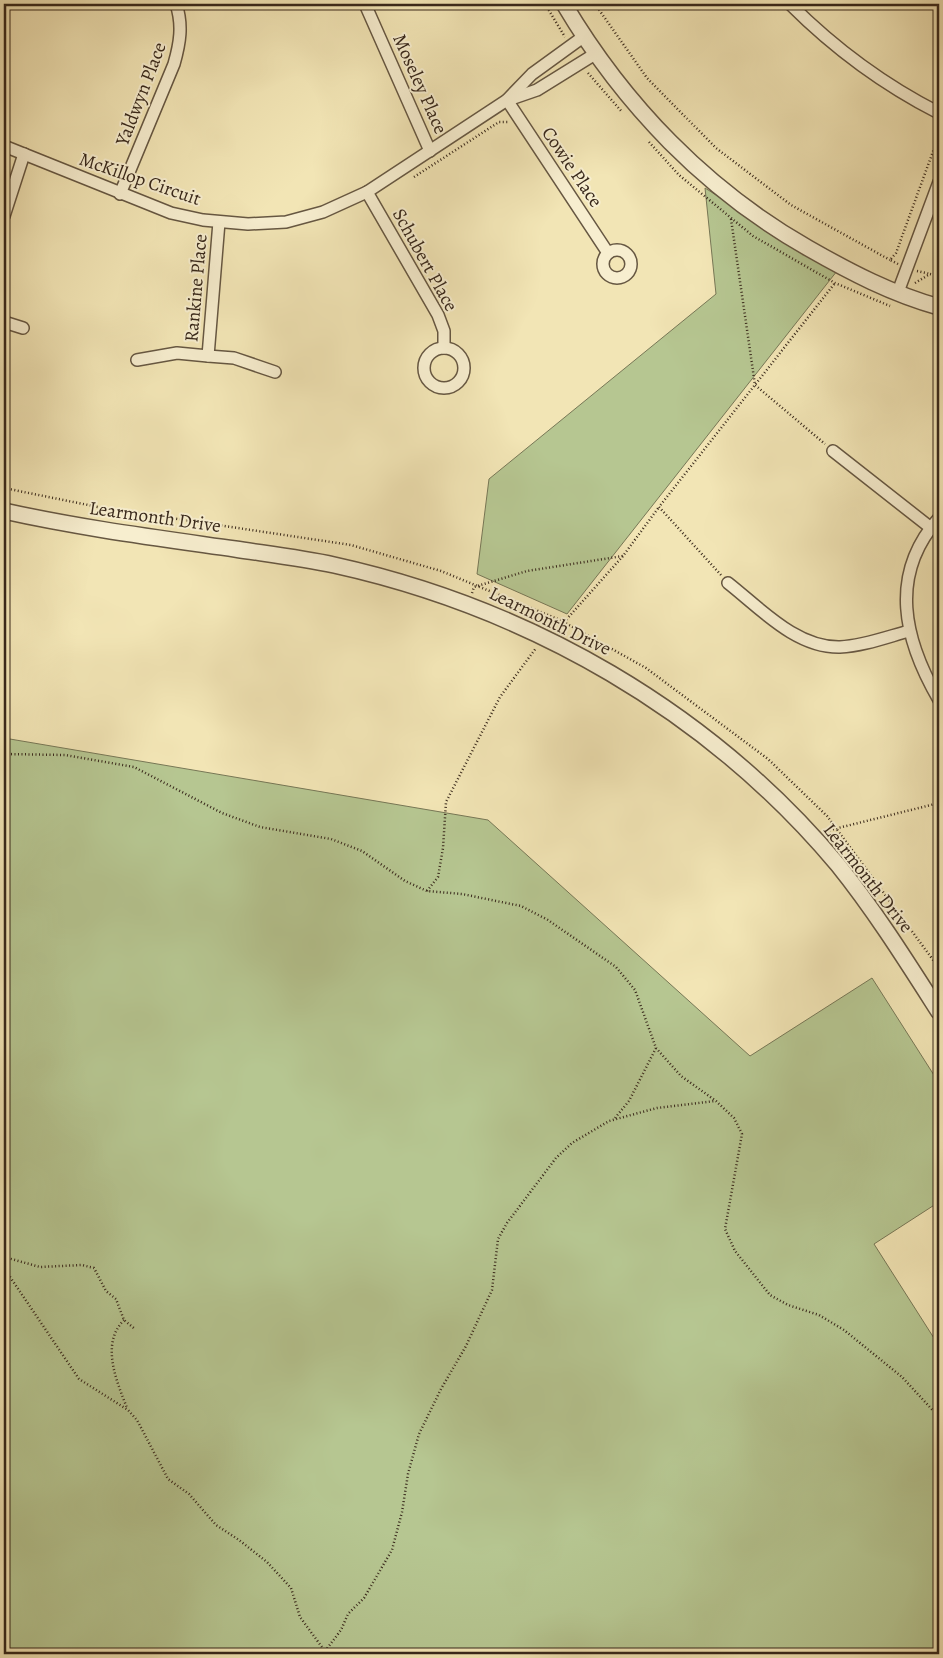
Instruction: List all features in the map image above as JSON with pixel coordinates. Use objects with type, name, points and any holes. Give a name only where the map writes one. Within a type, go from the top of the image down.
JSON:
[{"type":"street","name":"Yaldwyn Place","points":[[120,194],[180,45],[179,14],[176,4]]},
{"type":"street","name":"Moseley Place","points":[[366,4],[430,151]]},
{"type":"street","points":[[564,4],[595,54],[657,129],[712,181],[771,226],[844,270],[939,307]]},
{"type":"street","points":[[790,4],[833,45],[868,72],[905,96],[939,113]]},
{"type":"street","name":"McKillop Circuit","points":[[4,146],[171,213],[219,222],[248,224],[286,222],[323,212],[366,192],[507,100],[532,74],[583,37]]},
{"type":"street","name":"McKillop Circuit","points":[[507,100],[537,90],[595,54]]},
{"type":"street","name":"Cowie Place","points":[[507,100],[608,253]]},
{"type":"street","points":[[4,216],[24,154]]},
{"type":"street","points":[[898,292],[939,182]]},
{"type":"street","name":"Schubert Place","points":[[366,192],[438,315],[444,330],[444,348]]},
{"type":"street","name":"Rankine Place","points":[[208,356],[219,222]]},
{"type":"street","points":[[4,322],[23,328]]},
{"type":"street","name":"Rankine Place","points":[[137,360],[177,353],[234,358],[275,372]]},
{"type":"street","points":[[833,451],[931,528]]},
{"type":"street","name":"Learmonth Drive","points":[[4,511],[84,527],[331,564],[423,588],[469,604],[547,638],[591,661],[684,721],[739,765],[810,835],[854,887],[939,1012]]},
{"type":"street","points":[[939,518],[918,550],[909,576],[906,603],[909,632],[939,700]]},
{"type":"street","points":[[728,583],[784,627],[812,642],[842,647],[909,632]]},
{"type":"path","points":[[595,4],[647,78],[716,148],[791,205],[906,268]]},
{"type":"path","points":[[411,179],[499,122],[509,122],[516,129],[523,124]]},
{"type":"path","points":[[890,260],[896,253],[939,135]]},
{"type":"path","points":[[731,218],[755,385],[833,451]]},
{"type":"path","points":[[427,891],[438,877],[444,848],[446,802],[500,697],[532,652],[564,622],[622,556],[844,270]]},
{"type":"path","points":[[898,292],[930,274],[939,276]]},
{"type":"path","points":[[4,488],[98,507],[352,545],[441,571],[564,622],[646,668],[768,759],[827,816],[939,968]]},
{"type":"path","points":[[659,507],[728,583]]},
{"type":"path","points":[[469,604],[474,587],[527,571],[622,556]]},
{"type":"path","points":[[4,754],[65,755],[134,767],[222,813],[252,824],[331,839],[362,851],[405,881],[427,891],[462,894],[521,906],[548,920],[616,967],[635,990],[656,1048],[681,1076],[716,1101],[734,1118],[742,1134],[725,1228],[734,1251],[770,1295],[788,1305],[819,1315],[844,1330],[902,1377],[939,1417]]},
{"type":"path","points":[[810,835],[939,803]]},
{"type":"path","points":[[614,1120],[629,1101],[656,1048]]},
{"type":"path","points":[[4,1268],[79,1379],[128,1410],[138,1420],[168,1479],[189,1494],[216,1525],[267,1562],[291,1588],[300,1617],[326,1653],[341,1630],[348,1614],[364,1598],[392,1550],[419,1434],[441,1389],[466,1346],[492,1290],[498,1239],[507,1223],[556,1158],[572,1143],[614,1120],[657,1108],[716,1101]]},
{"type":"path","points":[[4,1257],[40,1267],[82,1265],[94,1268],[106,1291],[116,1299],[124,1320],[135,1329]]},
{"type":"path","points":[[124,1320],[115,1337],[112,1369],[128,1410]]},
{"type":"green space","points":[[705,188],[837,271],[567,614],[477,574],[489,479],[716,294]]},
{"type":"green space","points":[[4,738],[488,820],[750,1056],[872,978],[939,1083],[939,1202],[874,1244],[939,1346],[939,1654],[4,1654]]}]
